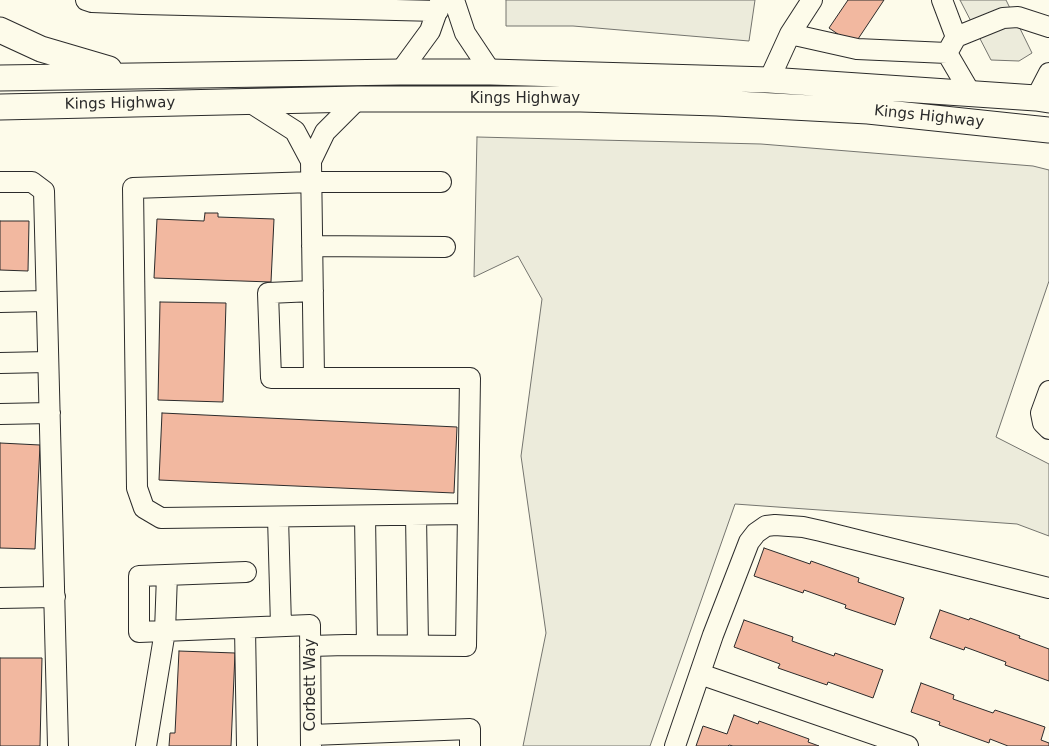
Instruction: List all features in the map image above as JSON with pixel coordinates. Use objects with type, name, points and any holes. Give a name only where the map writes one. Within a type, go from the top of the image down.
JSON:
[{"type":"main road","points":[[0,30],[41,50],[135,76]]},
{"type":"main road","name":"Kings Highway","points":[[0,78],[491,72],[769,80],[1043,99]]},
{"type":"main road","name":"Kings Highway","points":[[0,107],[358,99],[582,99],[717,103],[868,111],[1049,130]]},
{"type":"street","points":[[86,0],[92,2],[444,4]]},
{"type":"street","points":[[769,80],[790,34],[812,0]]},
{"type":"street","points":[[942,0],[951,45],[971,94]]},
{"type":"street","points":[[400,72],[430,31],[444,4]]},
{"type":"street","points":[[444,4],[491,72]]},
{"type":"street","points":[[790,34],[857,49],[951,45],[1003,18],[1018,17],[1049,27]]},
{"type":"street","points":[[1043,99],[1049,73]]},
{"type":"street","points":[[311,161],[325,132],[358,99]]},
{"type":"street","points":[[248,101],[295,131],[311,161],[314,377]]},
{"type":"street","points":[[0,182],[32,182],[44,191],[58,746]]},
{"type":"street","points":[[441,182],[312,182],[133,188],[137,488],[144,508],[161,518],[468,514]]},
{"type":"street","points":[[312,246],[445,247]]},
{"type":"street","points":[[310,646],[466,646],[470,378],[271,378],[268,293],[313,291]]},
{"type":"street","points":[[0,302],[46,301]]},
{"type":"street","points":[[0,362],[48,362]]},
{"type":"street","points":[[1049,391],[1041,413],[1043,423],[1049,429]]},
{"type":"street","points":[[0,414],[50,413]]},
{"type":"street","points":[[416,515],[418,645]]},
{"type":"street","points":[[365,516],[367,645]]},
{"type":"street","points":[[246,572],[139,576],[139,632],[281,626],[278,517]]},
{"type":"street","points":[[675,746],[713,635],[750,542],[756,533],[766,526],[803,527],[1049,588]]},
{"type":"street","points":[[146,746],[165,632],[167,575]]},
{"type":"street","points":[[0,598],[54,597]]},
{"type":"street","name":"Corbett Way","points":[[281,626],[310,625],[311,740]]},
{"type":"street","points":[[245,628],[247,746]]},
{"type":"street","points":[[700,674],[908,746]]},
{"type":"street","points":[[311,740],[470,729],[470,746]]},
{"type":"shaded area","points":[[506,0],[755,0],[749,41],[573,26],[506,26]]},
{"type":"shaded area","points":[[960,0],[1006,0],[1032,53],[1019,61],[991,60]]},
{"type":"shaded area","points":[[477,137],[761,144],[1033,166],[1049,170],[1049,281],[996,437],[1049,464],[1049,536],[1017,524],[735,504],[650,746],[523,746],[546,633],[521,456],[542,299],[518,256],[474,277]]},
{"type":"building","points":[[848,0],[884,0],[854,45],[829,28]]},
{"type":"building","points":[[205,213],[218,213],[218,217],[274,219],[271,282],[154,278],[157,219],[204,221]]},
{"type":"building","points":[[0,221],[29,221],[28,271],[0,270]]},
{"type":"building","points":[[160,302],[226,303],[223,402],[158,400]]},
{"type":"building","points":[[162,413],[457,427],[454,493],[159,480]]},
{"type":"building","points":[[0,443],[40,445],[35,549],[0,548]]},
{"type":"building","points":[[764,548],[810,564],[811,561],[859,578],[858,582],[904,598],[895,625],[845,608],[846,605],[804,590],[803,593],[754,576]]},
{"type":"building","points":[[940,610],[969,620],[970,618],[1020,636],[1019,638],[1049,649],[1049,681],[1005,665],[1006,662],[965,647],[964,650],[930,638]]},
{"type":"building","points":[[744,620],[793,637],[792,641],[834,656],[835,653],[883,670],[873,698],[828,682],[827,685],[778,668],[780,664],[734,647]]},
{"type":"building","points":[[179,651],[235,653],[231,746],[169,746],[170,733],[175,733]]},
{"type":"building","points":[[0,658],[42,658],[40,746],[0,746]]},
{"type":"building","points":[[921,683],[954,695],[953,699],[993,713],[995,710],[1045,727],[1041,740],[1049,743],[1049,746],[1008,746],[990,739],[989,743],[939,725],[940,722],[911,712]]},
{"type":"building","points":[[734,715],[758,724],[759,721],[809,739],[808,742],[819,746],[696,746],[703,726],[727,734]]}]
